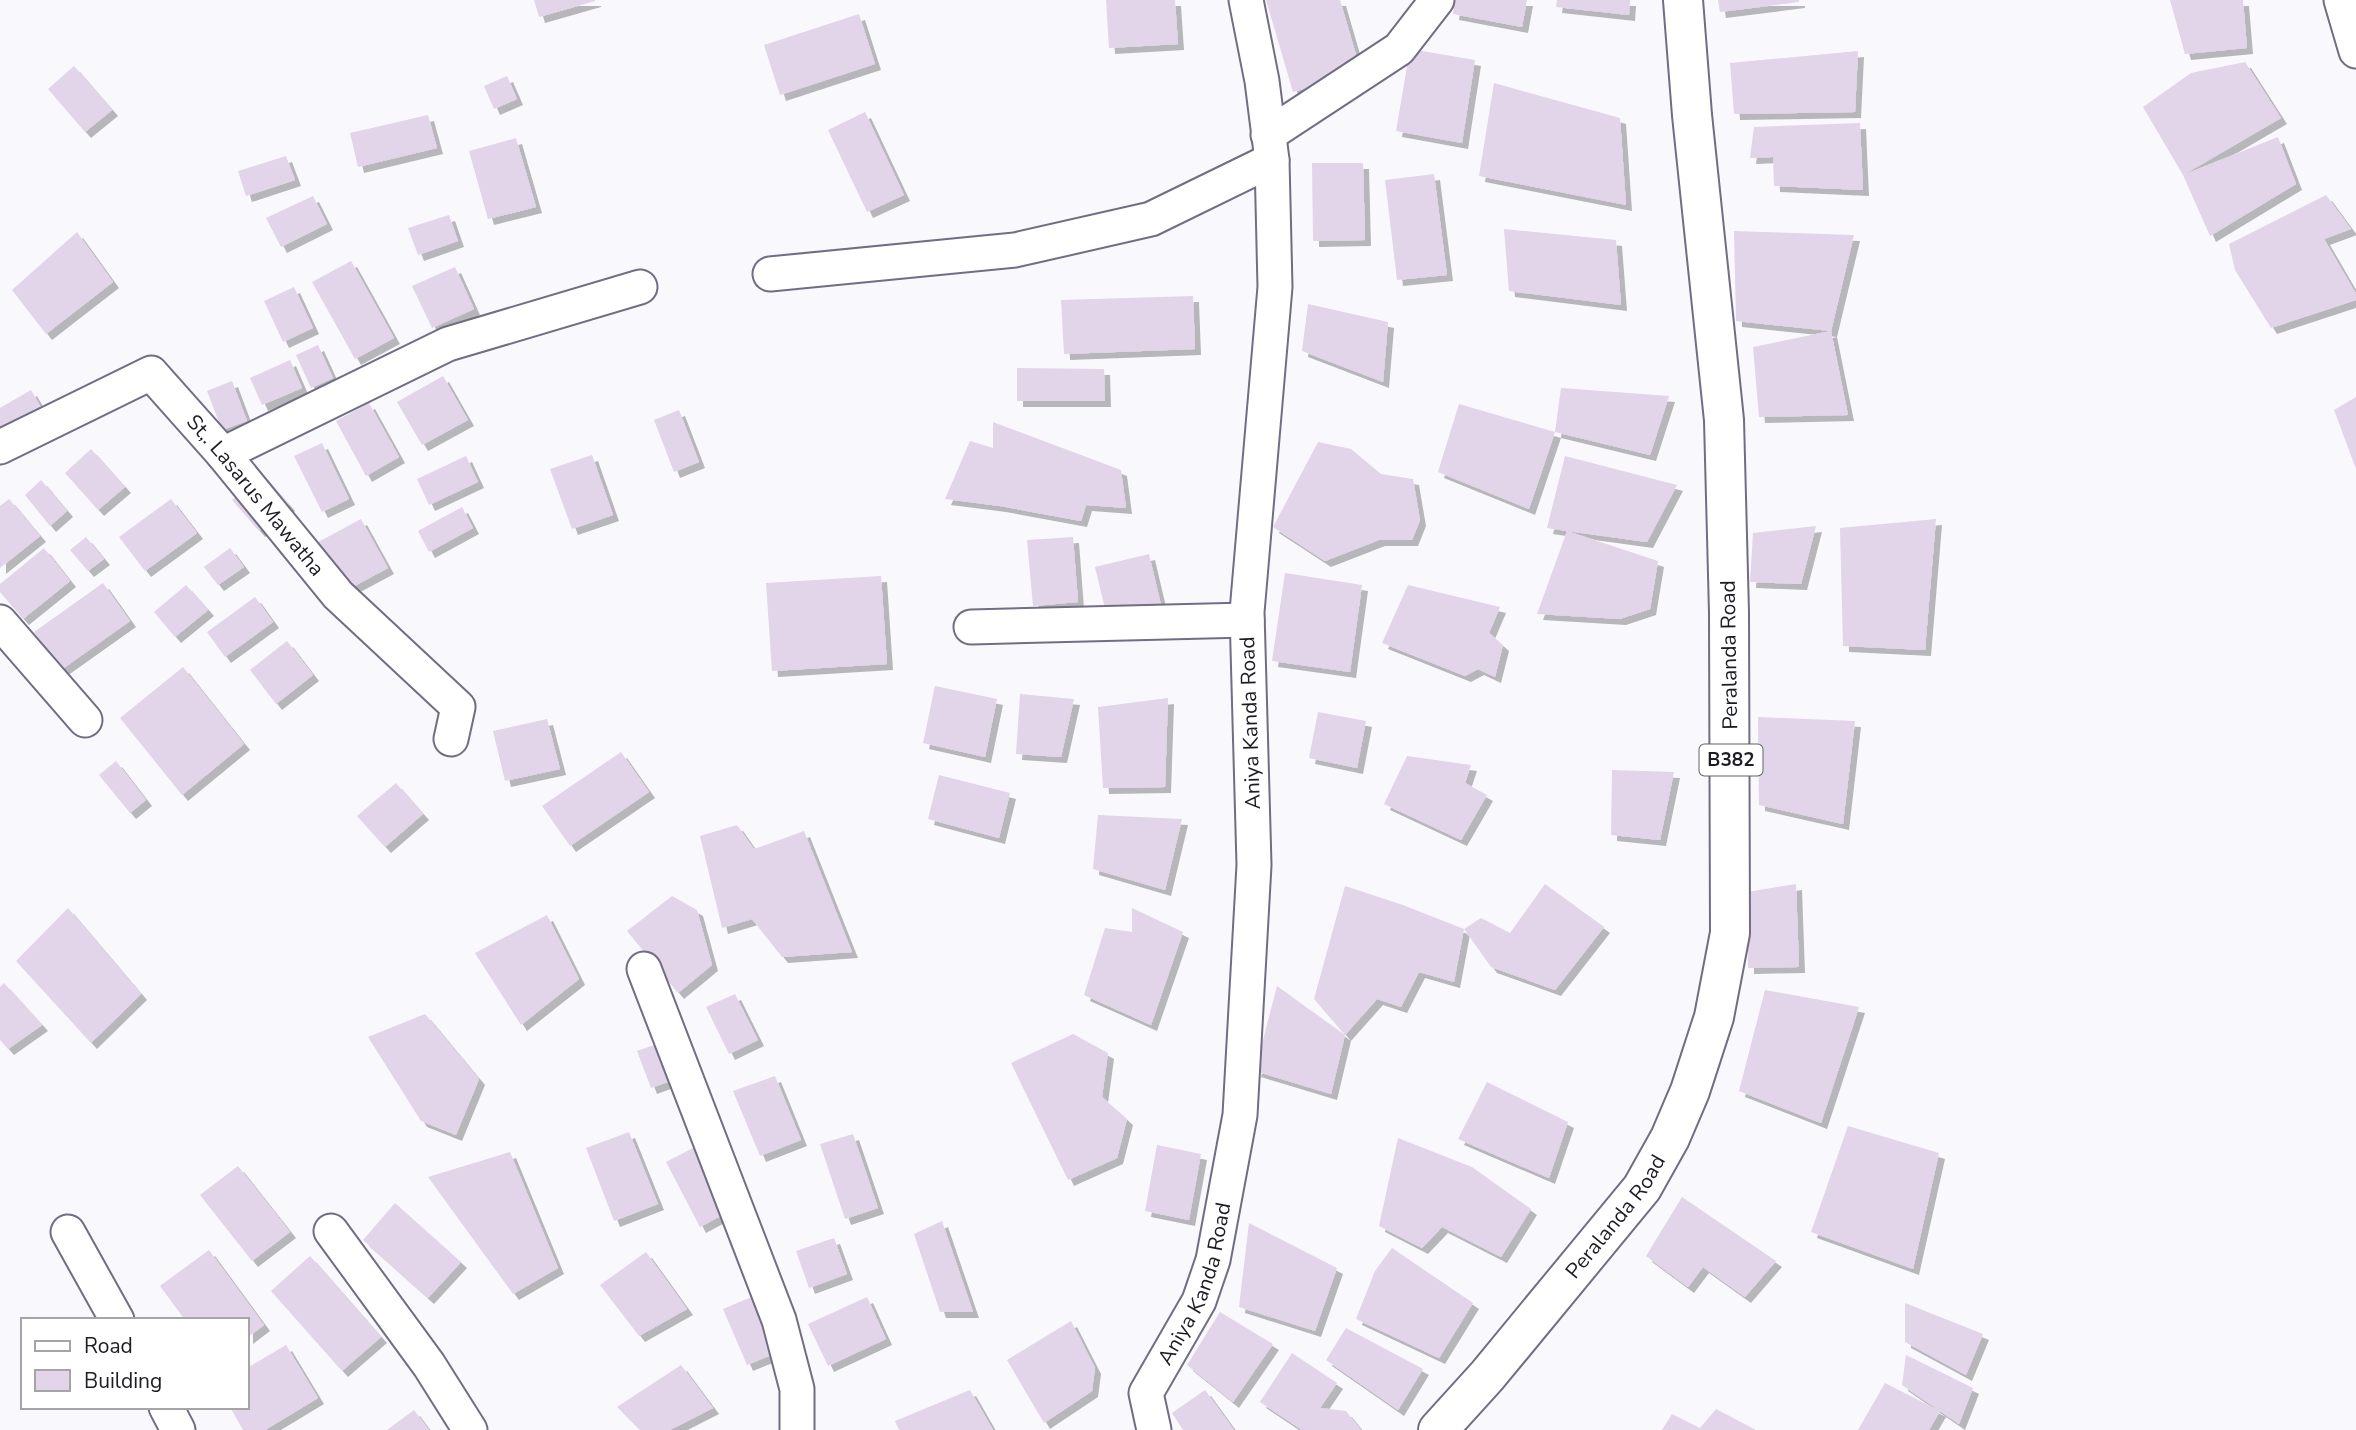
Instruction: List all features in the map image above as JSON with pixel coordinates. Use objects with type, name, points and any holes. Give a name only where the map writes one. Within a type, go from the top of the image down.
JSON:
[{"type":"main road","name":"Peralanda Road","points":[[1438,1430],[1487,1376],[1642,1188],[1670,1138],[1690,1091],[1714,1017],[1730,933],[1730,655],[1724,420],[1692,115],[1684,0]]},
{"type":"street","name":"Aniya Kanda Road","points":[[1154,1430],[1146,1393],[1199,1301],[1213,1260],[1240,1115],[1254,865],[1247,620],[1275,287],[1270,147],[1262,81],[1246,0]]},
{"type":"street","points":[[770,274],[1015,250],[1151,219],[1270,147],[1399,49],[1437,0]]},
{"type":"street","points":[[2341,0],[2356,51]]},
{"type":"street","points":[[223,454],[448,344],[640,287]]},
{"type":"street","name":"St,. Lasarus Mawatha","points":[[0,447],[151,373],[223,454],[338,595],[458,707],[451,740]]},
{"type":"street","points":[[971,626],[1247,620]]},
{"type":"street","points":[[0,622],[85,720]]},
{"type":"street","points":[[644,969],[779,1320],[797,1389],[797,1430]]},
{"type":"street","points":[[331,1231],[429,1365],[470,1430]]},
{"type":"street","points":[[68,1232],[116,1318]]},
{"type":"street","points":[[167,1409],[178,1430]]},
{"type":"building","points":[[534,0],[595,0],[595,1],[539,17]]},
{"type":"building","points":[[1106,0],[1175,0],[1178,44],[1109,48]]},
{"type":"building","points":[[1266,0],[1340,0],[1361,72],[1293,92]]},
{"type":"building","points":[[1455,0],[1527,0],[1522,27],[1453,14]]},
{"type":"building","points":[[1557,0],[1630,0],[1629,15],[1556,7]]},
{"type":"building","points":[[1718,0],[1799,0],[1799,2],[1720,12]]},
{"type":"building","points":[[2170,0],[2243,0],[2247,48],[2185,54]]},
{"type":"building","points":[[859,14],[875,64],[780,95],[764,45]]},
{"type":"building","points":[[1410,49],[1475,60],[1462,143],[1396,131]]},
{"type":"building","points":[[1858,51],[1855,112],[1734,114],[1730,63]]},
{"type":"building","points":[[2245,62],[2281,118],[2183,175],[2143,107],[2191,73]]},
{"type":"building","points":[[74,66],[112,110],[85,132],[48,89]]},
{"type":"building","points":[[507,76],[517,99],[494,109],[484,86]]},
{"type":"building","points":[[1494,83],[1620,118],[1626,205],[1479,176]]},
{"type":"building","points":[[865,112],[904,195],[867,212],[828,130]]},
{"type":"building","points":[[428,115],[437,148],[358,167],[350,133]]},
{"type":"building","points":[[1860,123],[1863,190],[1774,186],[1773,157],[1750,158],[1754,127]]},
{"type":"building","points":[[2278,137],[2296,184],[2210,236],[2183,175]]},
{"type":"building","points":[[516,138],[536,207],[488,219],[469,151]]},
{"type":"building","points":[[286,156],[295,180],[246,196],[238,171]]},
{"type":"building","points":[[1312,163],[1363,163],[1365,240],[1313,241]]},
{"type":"building","points":[[1434,174],[1447,275],[1397,280],[1385,180]]},
{"type":"building","points":[[2326,195],[2351,229],[2324,239],[2356,294],[2356,300],[2271,328],[2235,270],[2229,244]]},
{"type":"building","points":[[313,196],[327,224],[281,247],[266,218]]},
{"type":"building","points":[[449,215],[458,241],[418,255],[408,228]]},
{"type":"building","points":[[1504,229],[1616,240],[1621,305],[1509,291]]},
{"type":"building","points":[[1734,231],[1854,235],[1831,331],[1736,321]]},
{"type":"building","points":[[77,232],[113,282],[46,334],[12,290]]},
{"type":"building","points":[[351,261],[394,338],[355,359],[312,282]]},
{"type":"building","points":[[455,267],[474,309],[432,328],[412,286]]},
{"type":"building","points":[[294,287],[313,328],[283,342],[264,301]]},
{"type":"building","points":[[1193,296],[1195,349],[1064,354],[1061,300]]},
{"type":"building","points":[[1308,304],[1388,322],[1383,382],[1302,351]]},
{"type":"building","points":[[1831,331],[1848,415],[1759,417],[1753,347]]},
{"type":"building","points":[[318,345],[333,378],[311,388],[296,355]]},
{"type":"building","points":[[290,360],[302,388],[262,405],[250,378]]},
{"type":"building","points":[[1017,368],[1104,369],[1105,401],[1017,401]]},
{"type":"building","points":[[443,376],[468,420],[422,445],[397,402]]},
{"type":"building","points":[[232,381],[247,421],[222,430],[207,391]]},
{"type":"building","points":[[1561,388],[1669,396],[1650,455],[1555,432]]},
{"type":"building","points":[[31,390],[43,411],[0,437],[0,408]]},
{"type":"building","points":[[2356,397],[2356,469],[2334,410]]},
{"type":"building","points":[[369,403],[399,457],[366,476],[336,421]]},
{"type":"building","points":[[1459,404],[1555,432],[1529,509],[1438,472]]},
{"type":"building","points":[[679,410],[699,462],[674,472],[654,420]]},
{"type":"building","points":[[993,422],[1121,470],[1126,508],[1086,505],[1081,521],[945,499],[970,441],[993,448]]},
{"type":"building","points":[[1318,442],[1351,449],[1381,474],[1413,479],[1420,520],[1412,540],[1379,540],[1325,561],[1273,527]]},
{"type":"building","points":[[322,443],[349,499],[322,512],[294,456]]},
{"type":"building","points":[[91,449],[125,487],[98,510],[65,473]]},
{"type":"building","points":[[592,455],[613,515],[572,529],[550,469]]},
{"type":"building","points":[[466,456],[478,482],[429,505],[417,479]]},
{"type":"building","points":[[1565,456],[1677,485],[1647,542],[1547,528]]},
{"type":"building","points":[[262,474],[289,505],[259,531],[232,500]]},
{"type":"building","points":[[41,480],[67,511],[50,526],[25,495]]},
{"type":"building","points":[[9,499],[40,536],[0,568],[0,506]]},
{"type":"building","points":[[171,499],[197,533],[145,571],[119,537]]},
{"type":"building","points":[[462,507],[473,528],[429,552],[418,531]]},
{"type":"building","points":[[361,519],[388,568],[334,597],[307,548]]},
{"type":"building","points":[[1936,519],[1925,650],[1843,646],[1840,528]]},
{"type":"building","points":[[1816,526],[1801,584],[1750,582],[1753,533]]},
{"type":"building","points":[[1567,531],[1658,561],[1650,609],[1620,619],[1537,614]]},
{"type":"building","points":[[86,537],[104,559],[88,571],[70,550]]},
{"type":"building","points":[[1073,537],[1078,602],[1033,606],[1027,540]]},
{"type":"building","points":[[44,548],[70,581],[23,619],[0,592],[0,584]]},
{"type":"building","points":[[230,548],[244,567],[218,585],[204,567]]},
{"type":"building","points":[[1149,554],[1161,605],[1107,617],[1095,567]]},
{"type":"building","points":[[1285,573],[1362,585],[1350,672],[1272,661]]},
{"type":"building","points":[[881,576],[887,664],[772,671],[766,583]]},
{"type":"building","points":[[103,583],[130,621],[61,670],[34,632]]},
{"type":"building","points":[[186,585],[208,610],[175,637],[154,612]]},
{"type":"building","points":[[1408,585],[1500,607],[1489,633],[1503,645],[1495,677],[1478,669],[1465,676],[1382,643]]},
{"type":"building","points":[[255,597],[273,622],[225,657],[207,632]]},
{"type":"building","points":[[287,641],[313,675],[276,704],[250,670]]},
{"type":"building","points":[[183,667],[244,744],[182,795],[120,718]]},
{"type":"building","points":[[935,686],[997,699],[985,757],[923,743]]},
{"type":"building","points":[[1020,694],[1074,699],[1061,757],[1016,754]]},
{"type":"building","points":[[1168,698],[1165,787],[1103,788],[1098,707]]},
{"type":"building","points":[[1318,712],[1366,721],[1357,768],[1309,758]]},
{"type":"building","points":[[1758,717],[1855,721],[1843,824],[1759,805]]},
{"type":"building","points":[[547,719],[560,769],[505,781],[493,731]]},
{"type":"building","points":[[621,752],[649,792],[570,846],[542,806]]},
{"type":"building","points":[[1407,756],[1471,765],[1465,783],[1487,795],[1461,840],[1384,804]]},
{"type":"building","points":[[116,761],[146,800],[130,813],[99,775]]},
{"type":"building","points":[[1612,770],[1674,772],[1660,840],[1611,835]]},
{"type":"building","points":[[939,775],[1010,793],[999,838],[928,819]]},
{"type":"building","points":[[396,783],[423,814],[385,847],[357,816]]},
{"type":"building","points":[[1098,815],[1182,819],[1165,890],[1093,869]]},
{"type":"building","points":[[737,825],[754,849],[804,831],[852,952],[782,957],[752,919],[722,928],[700,836]]},
{"type":"building","points":[[1545,884],[1604,927],[1555,990],[1491,967],[1464,929],[1481,918],[1510,933]]},
{"type":"building","points":[[1796,884],[1799,967],[1748,968],[1747,892]]},
{"type":"building","points":[[1345,886],[1464,929],[1454,982],[1419,972],[1401,1007],[1377,999],[1345,1035],[1314,999]]},
{"type":"building","points":[[672,896],[697,910],[712,965],[678,993],[627,931]]},
{"type":"building","points":[[68,908],[141,994],[91,1043],[16,961]]},
{"type":"building","points":[[1132,908],[1183,932],[1151,1025],[1084,995],[1105,928],[1132,932]]},
{"type":"building","points":[[547,915],[579,979],[521,1025],[475,953]]},
{"type":"building","points":[[4,983],[42,1025],[8,1049],[0,1040],[0,987]]},
{"type":"building","points":[[1277,986],[1345,1035],[1331,1094],[1255,1071]]},
{"type":"building","points":[[1765,990],[1859,1007],[1821,1123],[1739,1091]]},
{"type":"building","points":[[735,994],[758,1040],[729,1054],[706,1007]]},
{"type":"building","points":[[425,1014],[479,1079],[456,1135],[421,1121],[368,1037]]},
{"type":"building","points":[[1073,1034],[1108,1053],[1102,1097],[1127,1119],[1117,1158],[1068,1180],[1011,1063]]},
{"type":"building","points":[[674,1038],[687,1075],[651,1088],[637,1051]]},
{"type":"building","points":[[775,1076],[801,1140],[760,1156],[733,1091]]},
{"type":"building","points":[[1487,1082],[1568,1122],[1549,1178],[1458,1139]]},
{"type":"building","points":[[1848,1126],[1939,1153],[1913,1269],[1811,1232]]},
{"type":"building","points":[[629,1132],[658,1204],[614,1221],[586,1148]]},
{"type":"building","points":[[853,1134],[878,1208],[845,1219],[820,1144]]},
{"type":"building","points":[[1398,1138],[1472,1167],[1531,1209],[1501,1257],[1442,1227],[1422,1248],[1379,1226]]},
{"type":"building","points":[[710,1139],[743,1204],[700,1227],[666,1162]]},
{"type":"building","points":[[1157,1145],[1201,1154],[1189,1220],[1145,1211]]},
{"type":"building","points":[[510,1152],[558,1268],[513,1294],[428,1177]]},
{"type":"building","points":[[238,1166],[290,1232],[252,1261],[200,1195]]},
{"type":"building","points":[[1682,1197],[1776,1261],[1745,1297],[1703,1267],[1688,1287],[1646,1256]]},
{"type":"building","points":[[395,1203],[461,1262],[428,1298],[363,1240]]},
{"type":"building","points":[[942,1221],[973,1312],[940,1312],[914,1234]]},
{"type":"building","points":[[1249,1223],[1337,1268],[1315,1331],[1239,1307]]},
{"type":"building","points":[[834,1238],[847,1274],[809,1288],[796,1251]]},
{"type":"building","points":[[1392,1248],[1473,1303],[1439,1358],[1356,1319],[1375,1271]]},
{"type":"building","points":[[209,1250],[264,1325],[248,1337],[248,1318],[184,1318],[160,1286]]},
{"type":"building","points":[[646,1252],[687,1309],[639,1336],[600,1285]]},
{"type":"building","points":[[310,1256],[381,1337],[342,1371],[271,1291]]},
{"type":"building","points":[[766,1291],[791,1347],[747,1365],[723,1309]]},
{"type":"building","points":[[867,1297],[886,1339],[828,1366],[808,1324]]},
{"type":"building","points":[[1905,1303],[1983,1334],[1966,1375],[1905,1342]]},
{"type":"building","points":[[1220,1312],[1273,1344],[1233,1402],[1187,1365]]},
{"type":"building","points":[[1071,1321],[1095,1368],[1092,1391],[1044,1423],[1007,1360]]},
{"type":"building","points":[[1346,1328],[1423,1369],[1398,1410],[1326,1360]]},
{"type":"building","points":[[286,1345],[318,1398],[265,1430],[243,1430],[231,1409],[248,1409],[248,1367]]},
{"type":"building","points":[[1292,1353],[1337,1383],[1320,1408],[1346,1411],[1361,1430],[1302,1430],[1260,1402]]},
{"type":"building","points":[[1906,1355],[1973,1388],[1959,1424],[1902,1385]]},
{"type":"building","points":[[681,1365],[713,1408],[670,1430],[640,1430],[617,1407]]},
{"type":"building","points":[[1885,1383],[1940,1411],[1929,1430],[1858,1430]]},
{"type":"building","points":[[970,1390],[993,1430],[899,1430],[895,1421]]},
{"type":"building","points":[[1205,1390],[1234,1430],[1183,1430],[1172,1413]]},
{"type":"building","points":[[1716,1409],[1756,1430],[1662,1430],[1672,1414],[1700,1428]]},
{"type":"building","points":[[414,1410],[429,1430],[387,1430]]}]
